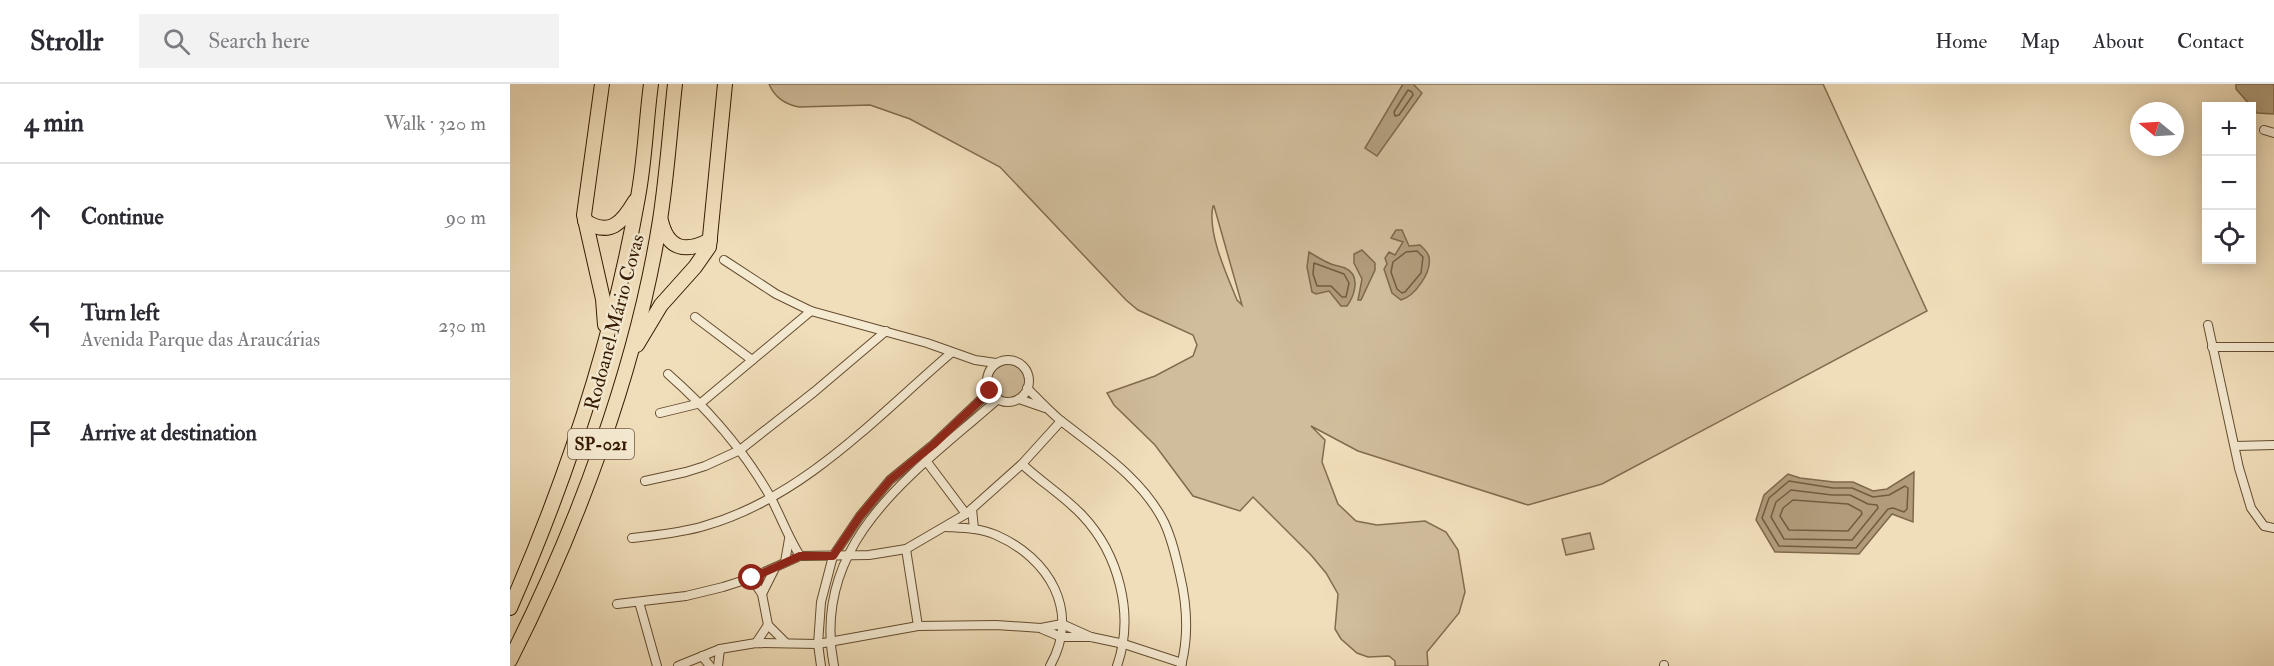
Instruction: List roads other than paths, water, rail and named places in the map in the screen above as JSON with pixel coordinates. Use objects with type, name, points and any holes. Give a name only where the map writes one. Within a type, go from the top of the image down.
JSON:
[{"type":"highway","points":[[600,361],[604,307],[585,221],[602,84]]},
{"type":"highway","name":"Rodoanel Mário Covas","points":[[510,608],[560,483],[600,361],[626,258],[639,194],[651,84]]},
{"type":"highway","name":"Rodoanel Mário Covas","points":[[510,660],[553,568],[586,486],[626,364],[647,284],[660,219],[675,84]]},
{"type":"highway","points":[[626,364],[657,310],[706,254],[710,240],[725,84]]},
{"type":"highway","points":[[585,221],[600,228],[612,227],[626,215],[639,194]]},
{"type":"highway","points":[[660,219],[667,239],[678,246],[694,248],[710,240]]},
{"type":"street","points":[[2264,130],[2274,133]]},
{"type":"street","points":[[724,260],[776,294],[811,311],[886,331],[975,360],[996,363],[1009,360],[1022,364],[1029,376],[1028,388],[1019,399],[1012,401],[998,399],[990,391],[988,375],[975,360]]},
{"type":"street","points":[[660,413],[701,403],[811,311]]},
{"type":"street","points":[[695,317],[752,360]]},
{"type":"street","points":[[2208,325],[2235,446],[2252,508],[2264,526],[2274,528]]},
{"type":"street","points":[[645,481],[705,466],[740,450],[886,331]]},
{"type":"street","points":[[2212,346],[2274,347]]},
{"type":"street","points":[[632,538],[704,526],[771,499],[854,438],[951,353]]},
{"type":"street","points":[[988,375],[996,363]]},
{"type":"street","points":[[668,374],[701,403],[740,450],[771,499],[789,539],[800,556]]},
{"type":"street","points":[[678,666],[720,649],[756,643],[818,644],[918,626],[996,625],[1041,628],[1062,624],[1091,637],[1123,644],[1181,664],[1186,630],[1184,603],[1173,547],[1164,523],[1153,505],[1122,468],[1061,421],[1028,388]]},
{"type":"street","points":[[821,666],[818,644],[821,602],[833,556],[860,516],[890,480],[933,445],[990,391]]},
{"type":"street","points":[[834,666],[831,642],[833,597],[848,555],[859,536],[884,501],[998,399]]},
{"type":"street","points":[[1019,399],[1049,410]]},
{"type":"street","points":[[617,604],[686,596],[752,578],[800,556],[880,554],[906,549],[946,527],[969,511],[1022,464],[1061,421]]},
{"type":"street","points":[[2235,446],[2274,445]]},
{"type":"street","points":[[927,462],[969,511],[974,529]]},
{"type":"street","points":[[1022,464],[1081,514],[1107,547],[1124,611],[1123,644],[1117,666]]},
{"type":"street","points":[[946,527],[974,529],[1005,540],[1021,550],[1046,572],[1058,594],[1062,609],[1061,637],[1050,666]]},
{"type":"street","points":[[785,562],[789,539]]},
{"type":"street","points":[[906,549],[918,626]]},
{"type":"street","points":[[762,594],[775,567]]},
{"type":"street","points":[[752,578],[762,594],[768,625],[786,643]]},
{"type":"street","points":[[639,602],[657,666]]},
{"type":"street","points":[[756,643],[768,625]]},
{"type":"street","points":[[1041,628],[1061,637],[1091,637]]},
{"type":"street","points":[[718,666],[720,649]]},
{"type":"street","points":[[702,656],[710,666]]},
{"type":"water","points":[[1403,84],[1413,84],[1422,93],[1377,156],[1365,148]]},
{"type":"water","points":[[2236,84],[2274,84],[2274,114],[2257,113],[2256,102],[2247,102],[2236,89]]},
{"type":"water","points":[[1396,230],[1402,230],[1409,246],[1420,245],[1429,257],[1428,269],[1421,283],[1412,294],[1401,300],[1392,293],[1384,269],[1387,264],[1385,258],[1389,252],[1395,255],[1403,242],[1391,238]]},
{"type":"water","points":[[1362,250],[1375,263],[1375,270],[1361,300],[1358,300],[1362,279],[1354,263],[1354,254]]},
{"type":"water","points":[[1309,252],[1328,263],[1345,268],[1353,275],[1355,286],[1347,306],[1341,306],[1329,291],[1316,294],[1312,292],[1307,267]]},
{"type":"water","points":[[1914,472],[1913,522],[1892,514],[1859,554],[1775,552],[1756,520],[1764,495],[1788,474],[1800,478],[1853,482],[1873,491],[1887,489]]}]
